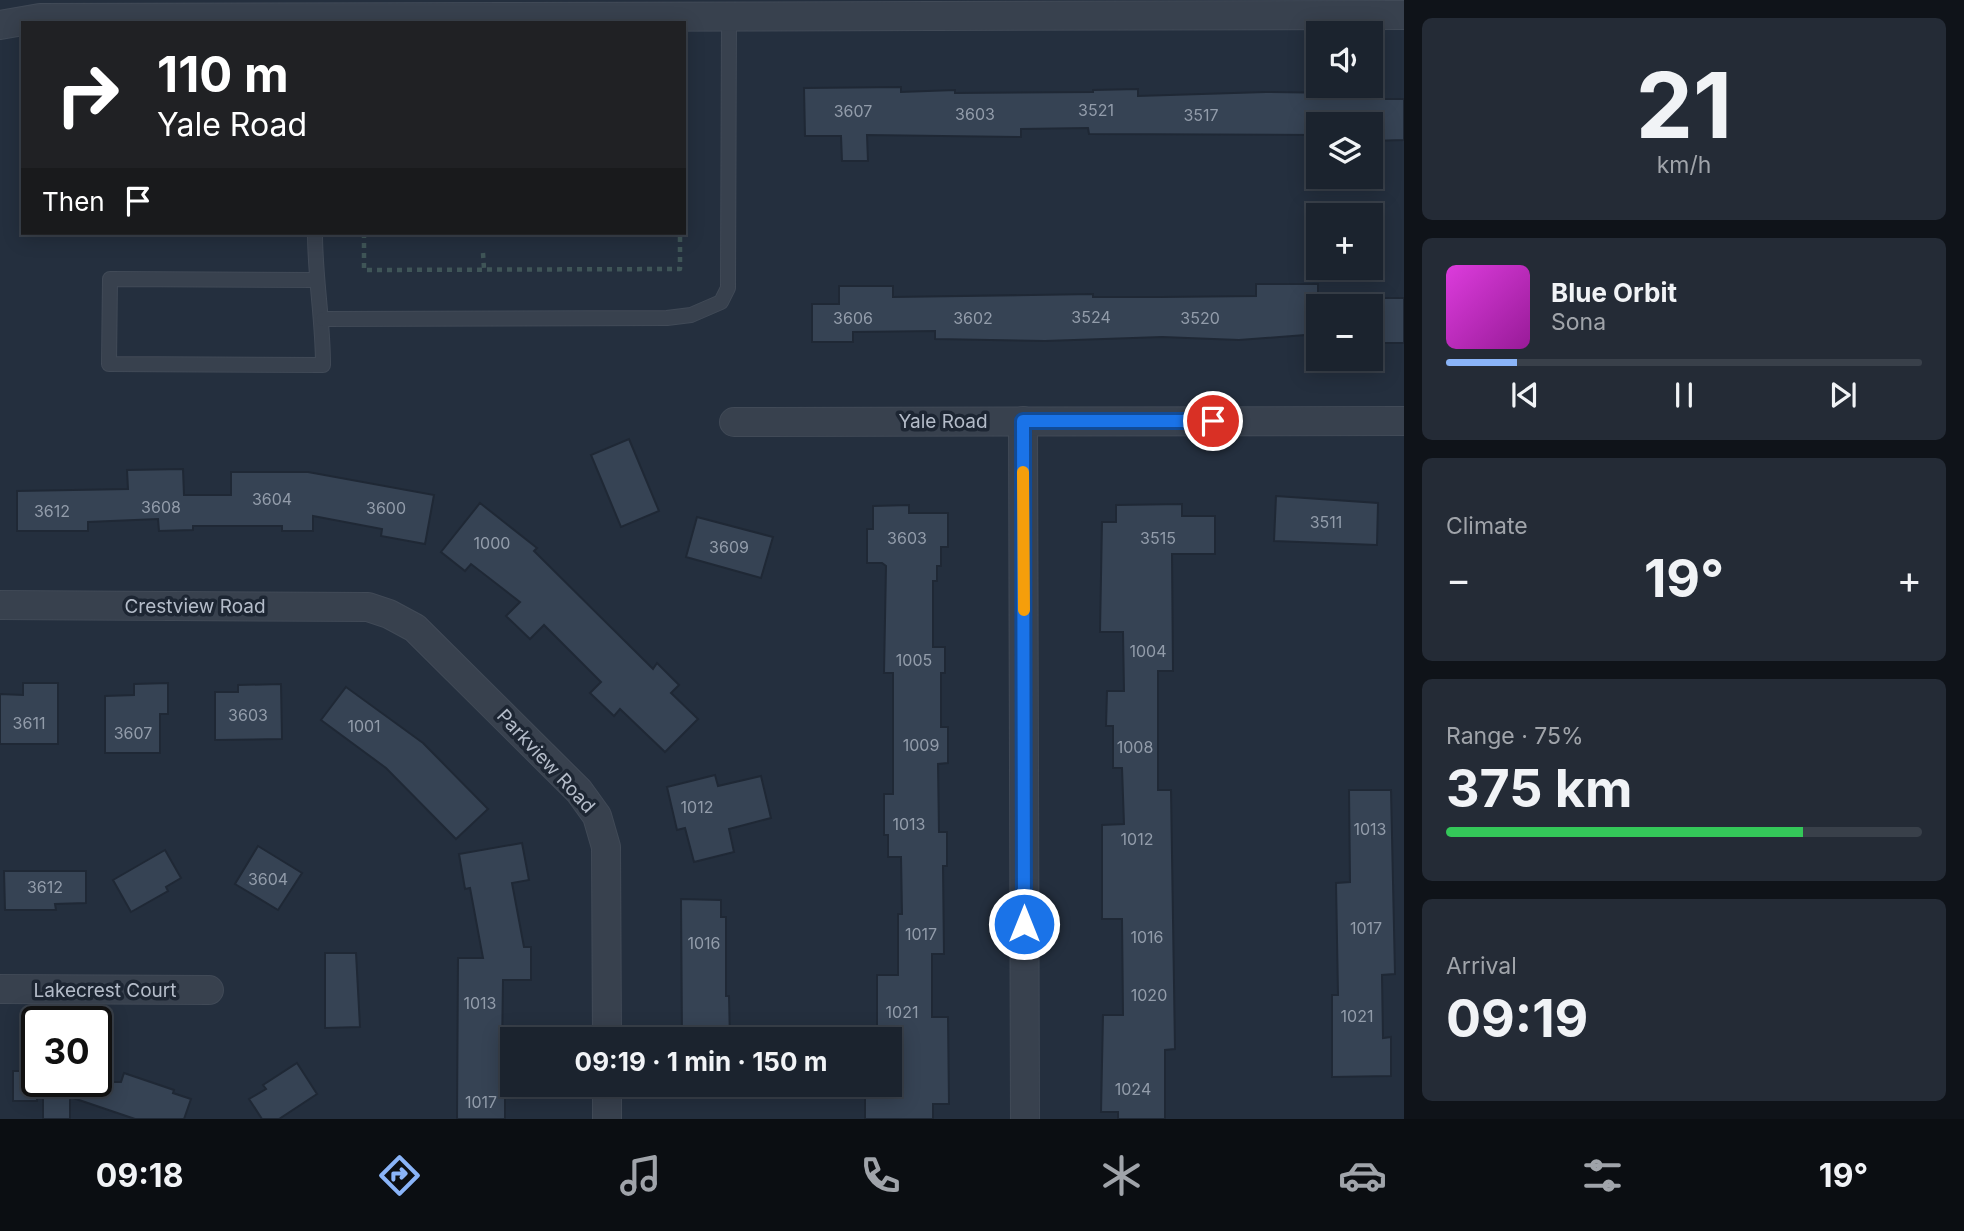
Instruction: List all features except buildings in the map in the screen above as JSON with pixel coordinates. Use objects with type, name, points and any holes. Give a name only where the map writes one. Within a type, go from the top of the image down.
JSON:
[{"type":"street","points":[[23,21],[40,18],[315,20],[532,9],[729,17],[1003,8],[1404,15]]},
{"type":"street","points":[[0,25],[21,21]]},
{"type":"street","points":[[1023,421],[1025,1119]]},
{"type":"street","name":"Yale Road","points":[[734,422],[1404,421]]},
{"type":"street","name":"Crestview Road","points":[[0,605],[357,606],[389,614]]},
{"type":"street","name":"Parkview Road","points":[[389,614],[435,645],[579,791],[597,816],[607,857],[607,1027]]},
{"type":"street","name":"Lakecrest Court","points":[[0,989],[209,990]]},
{"type":"street","points":[[607,1097],[607,1119]]},
{"type":"lane","points":[[323,319],[667,318],[691,314],[721,302],[728,288],[729,17]]},
{"type":"lane","points":[[315,235],[315,280],[323,319],[323,365],[109,364],[110,279],[315,280]]},
{"type":"path","points":[[364,235],[365,270],[680,269],[680,235]]},
{"type":"path","points":[[483,253],[484,269]]},
{"type":"slow traffic","points":[[1023,472],[1024,610]]},
{"type":"route","points":[[1024,924],[1023,421],[1213,421]]}]
